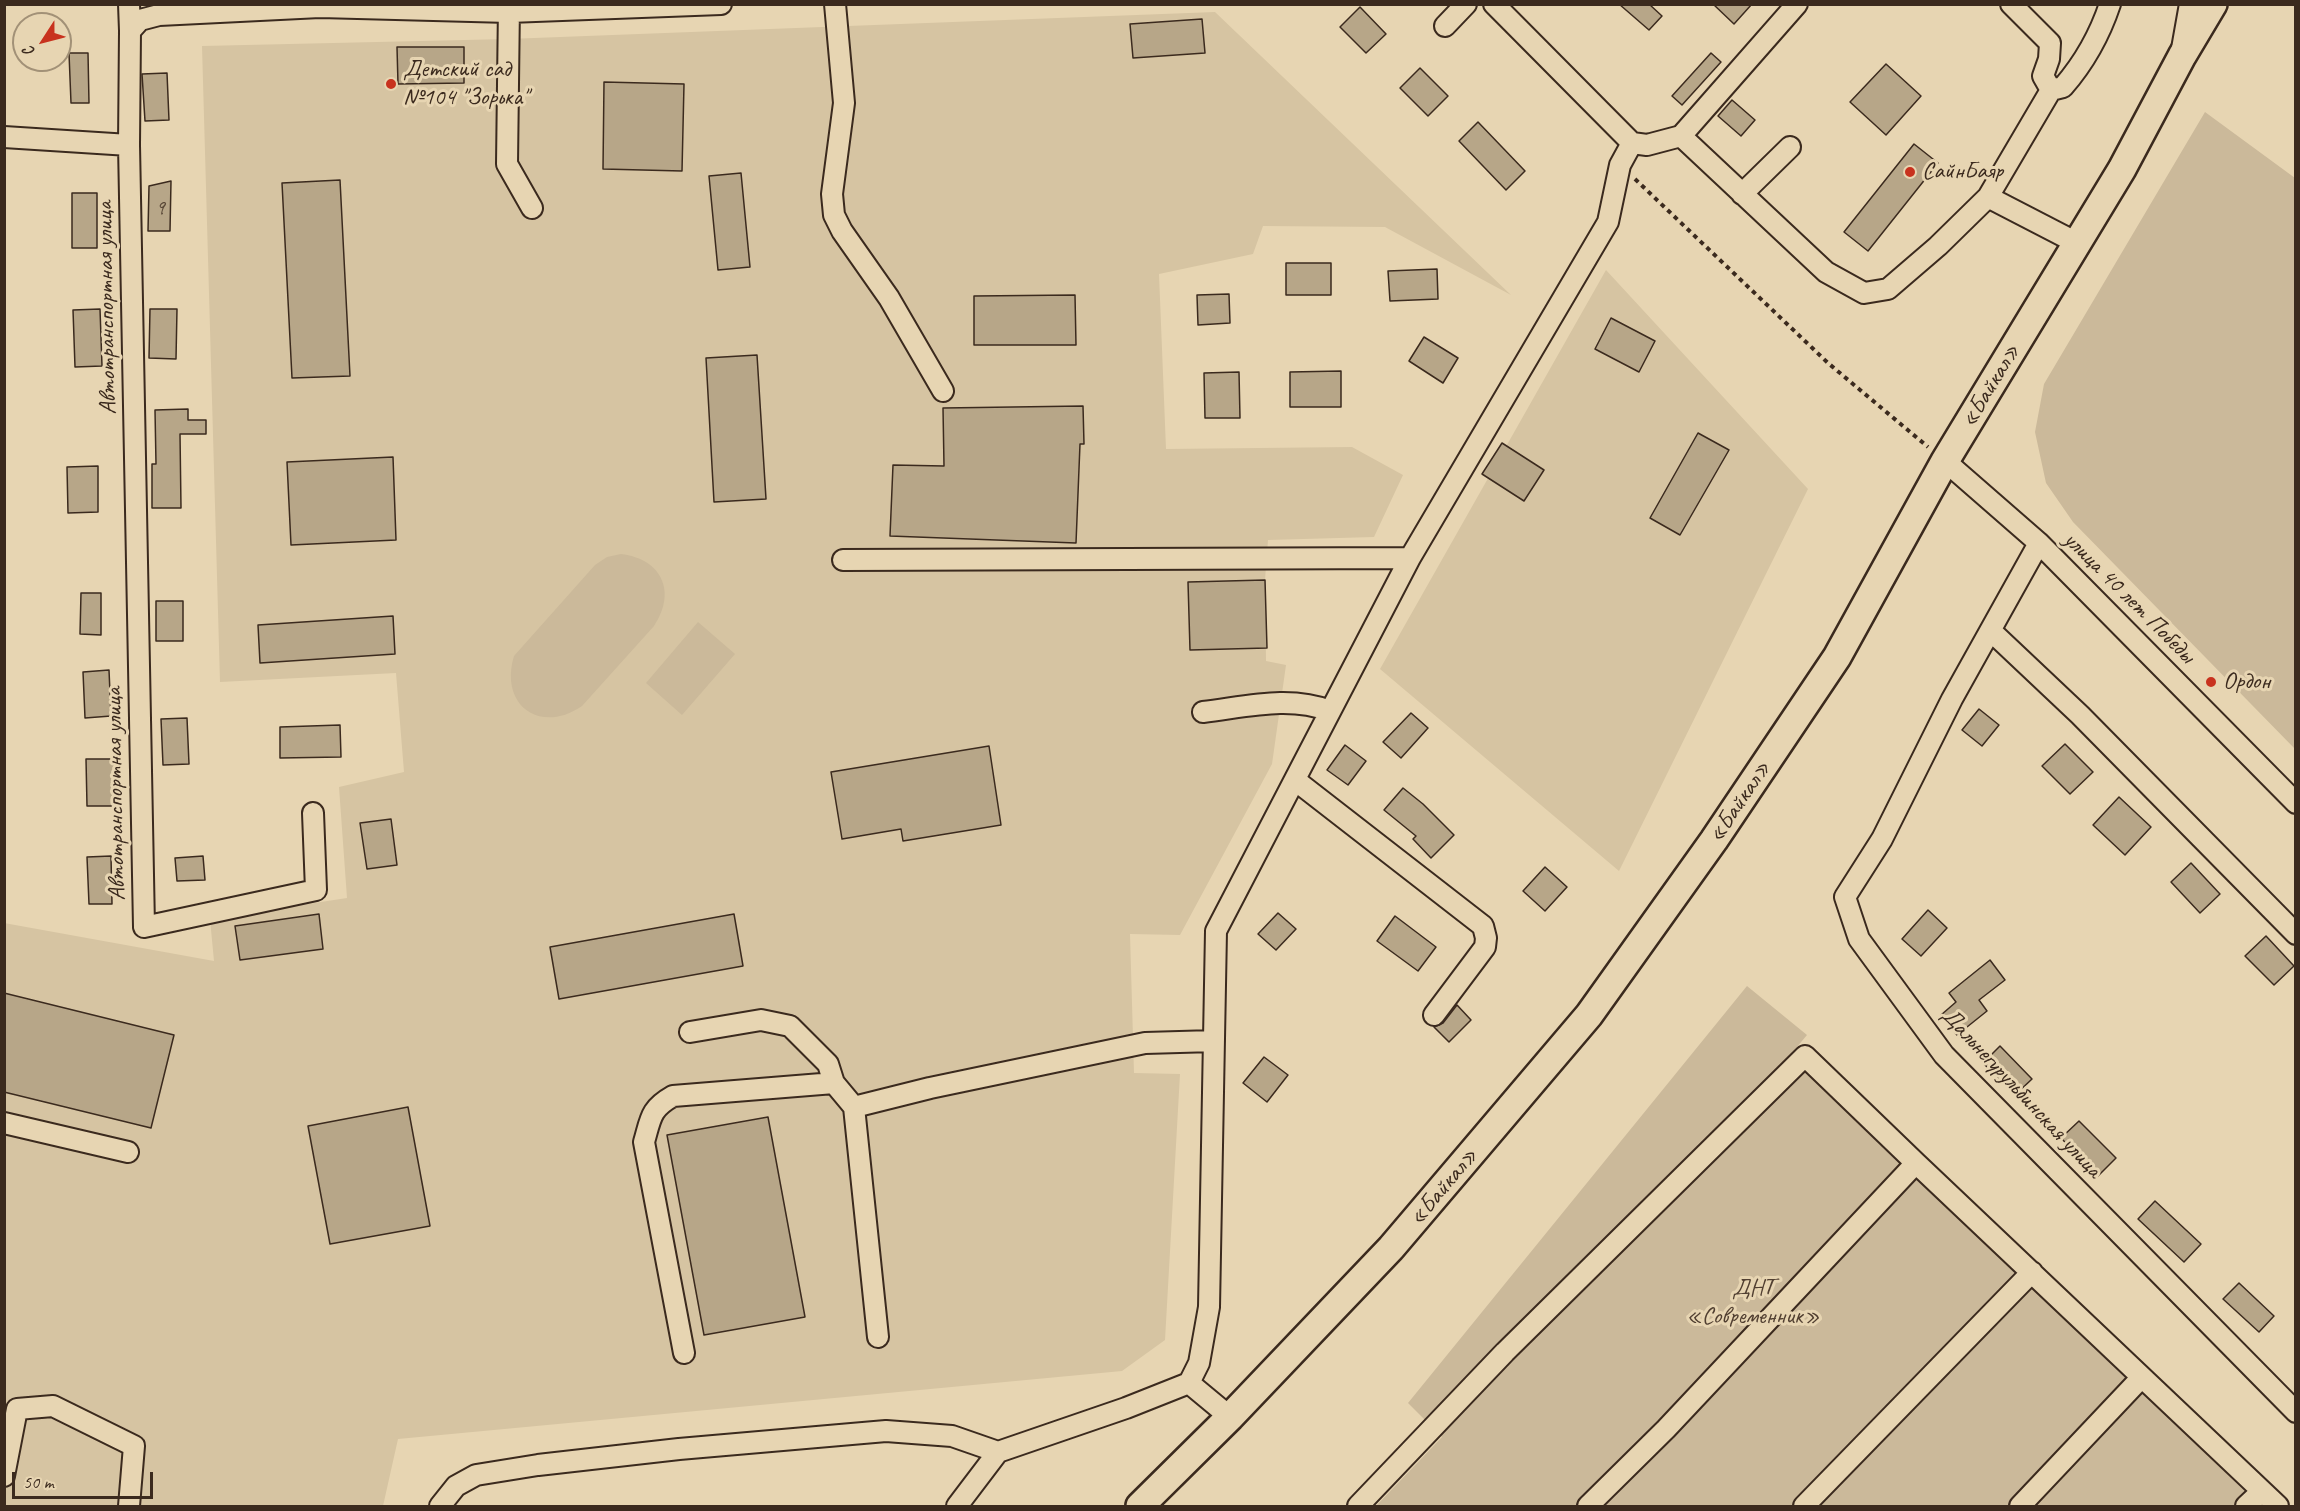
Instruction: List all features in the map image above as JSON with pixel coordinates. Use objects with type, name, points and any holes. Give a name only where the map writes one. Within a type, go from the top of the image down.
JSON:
[{"type":"highway","name":"«Байкал»","points":[[1140,1506],[1230,1417],[1391,1248],[1589,1015],[1714,840],[1837,657],[1945,461],[2122,169],[2212,4]]},
{"type":"main road","points":[[2182,56],[2192,4]]},
{"type":"street","name":"Автотранспортная улица","points":[[129,4],[129,145],[144,927],[316,890],[313,813]]},
{"type":"street","points":[[130,31],[140,20],[159,15],[320,7],[509,8],[722,4]]},
{"type":"street","points":[[835,4],[844,103],[832,194],[834,214],[842,231],[889,298],[943,391]]},
{"type":"street","points":[[1445,26],[1466,4]]},
{"type":"street","points":[[1494,4],[1632,142],[1647,144],[1681,136],[1794,5]]},
{"type":"street","points":[[2011,4],[2050,43],[2049,59],[2043,76],[2050,90]]},
{"type":"street","points":[[1681,136],[1826,272],[1864,293],[1888,289],[1938,246],[1988,197],[2050,90],[2064,87],[2074,75],[2104,22],[2110,4]]},
{"type":"street","points":[[509,8],[507,164],[532,208]]},
{"type":"street","points":[[4,137],[129,145]]},
{"type":"street","points":[[957,1506],[998,1452],[1126,1408],[1189,1383],[1199,1363],[1209,1307],[1216,931],[1410,558],[1608,222],[1620,165],[1632,142]]},
{"type":"street","points":[[1742,194],[1790,147]]},
{"type":"street","points":[[1988,197],[2077,243]]},
{"type":"street","name":"улица 40 лет Победы","points":[[1945,461],[2039,543],[2295,803]]},
{"type":"street","name":"Дальнегурульбинская улица","points":[[2039,543],[1952,699],[1882,839],[1845,897],[1859,939],[1944,1054],[2295,1412]]},
{"type":"street","points":[[843,560],[1410,558]]},
{"type":"street","points":[[1991,631],[2080,715],[2295,934]]},
{"type":"street","points":[[1203,712],[1292,702],[1312,704],[1330,711]]},
{"type":"street","points":[[1295,780],[1483,926],[1486,938],[1485,947],[1434,1015]]},
{"type":"street","points":[[690,1032],[761,1020],[790,1026],[828,1064],[834,1083],[854,1107],[878,1337]]},
{"type":"street","points":[[854,1107],[930,1088],[1145,1043],[1214,1041]]},
{"type":"street","points":[[1358,1506],[1505,1352],[1805,1056],[2278,1506]]},
{"type":"street","points":[[684,1353],[644,1142],[658,1104],[673,1096],[834,1083]]},
{"type":"street","points":[[4,1123],[128,1152]]},
{"type":"street","points":[[1588,1506],[1666,1429],[1916,1163]]},
{"type":"street","points":[[1804,1506],[2032,1272]]},
{"type":"street","points":[[2020,1506],[2141,1378]]},
{"type":"street","points":[[1189,1383],[1230,1417]]},
{"type":"street","points":[[4,1476],[17,1409],[53,1406],[134,1446],[129,1506]]},
{"type":"street","points":[[440,1506],[456,1486],[476,1475],[538,1465],[679,1449],[886,1431],[952,1436],[998,1452]]},
{"type":"street","points":[[2246,1506],[2262,1491]]},
{"type":"path","points":[[1620,165],[1828,363],[1945,461]]},
{"type":"shaded area","points":[[1215,12],[1511,295],[1385,227],[1263,226],[1253,254],[1159,274],[1166,449],[1352,447],[1403,475],[1374,537],[1268,540],[1265,580],[1266,661],[1286,665],[1272,764],[1180,935],[1130,934],[1134,1073],[1180,1074],[1165,1340],[1122,1371],[398,1439],[383,1506],[5,1506],[4,923],[214,961],[210,919],[347,898],[339,787],[404,772],[396,673],[220,682],[202,46],[508,39]]},
{"type":"shaded area","points":[[1606,270],[1808,489],[1619,871],[1380,669]]},
{"type":"green space","points":[[2205,112],[2295,178],[2295,749],[2073,522],[2046,483],[2035,432],[2044,384]]},
{"type":"green space","points":[[621,554],[647,563],[662,579],[664,601],[654,626],[582,706],[566,714],[552,717],[538,716],[527,710],[518,701],[512,689],[511,673],[514,656],[595,565],[607,557]]},
{"type":"green space","points":[[698,622],[735,654],[682,715],[646,683]]},
{"type":"green space","name":"ДНТ «Современник»","points":[[1747,986],[1807,1035],[1791,1054],[2260,1506],[1376,1506],[1442,1437],[1408,1403]]},
{"type":"building","points":[[1619,4],[1649,4],[1662,16],[1649,30]]},
{"type":"building","points":[[1713,4],[1752,4],[1734,24]]},
{"type":"building","points":[[1360,7],[1386,34],[1366,53],[1340,27]]},
{"type":"building","points":[[1202,19],[1205,53],[1133,58],[1130,24]]},
{"type":"building","points":[[397,47],[464,47],[464,83],[398,84]]},
{"type":"building","points":[[72,53],[88,53],[89,103],[71,103],[70,72],[72,72]]},
{"type":"building","points":[[1711,53],[1721,62],[1682,105],[1672,96]]},
{"type":"building","points":[[1886,64],[1921,96],[1886,135],[1850,102]]},
{"type":"building","points":[[1420,68],[1448,96],[1428,116],[1400,88]]},
{"type":"building","points":[[167,73],[169,120],[145,121],[142,74]]},
{"type":"building","points":[[604,82],[684,84],[682,171],[603,169]]},
{"type":"building","points":[[1732,100],[1755,120],[1741,136],[1718,116]]},
{"type":"building","points":[[1478,122],[1525,171],[1506,190],[1459,141]]},
{"type":"building","points":[[1914,144],[1938,163],[1868,251],[1844,232]]},
{"type":"building","points":[[741,173],[750,267],[718,270],[709,176]]},
{"type":"building","points":[[340,180],[350,376],[292,378],[282,183]]},
{"type":"building","points":[[171,181],[170,231],[148,231],[149,186]]},
{"type":"building","points":[[72,193],[97,193],[97,248],[72,248]]},
{"type":"building","points":[[1286,263],[1331,263],[1331,295],[1286,295]]},
{"type":"building","points":[[1437,269],[1438,299],[1390,301],[1388,271]]},
{"type":"building","points":[[1229,294],[1230,323],[1198,325],[1197,295]]},
{"type":"building","points":[[1075,295],[1076,345],[974,345],[974,296]]},
{"type":"building","points":[[100,309],[102,366],[75,367],[73,310]]},
{"type":"building","points":[[150,309],[177,309],[176,359],[149,358]]},
{"type":"building","points":[[1611,318],[1655,341],[1639,372],[1595,349]]},
{"type":"building","points":[[1424,337],[1458,358],[1443,383],[1409,361]]},
{"type":"building","points":[[757,355],[766,499],[714,502],[706,358]]},
{"type":"building","points":[[1341,371],[1341,407],[1290,407],[1290,372]]},
{"type":"building","points":[[1239,372],[1240,418],[1205,418],[1204,373]]},
{"type":"building","points":[[1083,406],[1084,444],[1080,444],[1076,543],[890,536],[893,465],[944,466],[943,408]]},
{"type":"building","points":[[188,409],[188,420],[206,420],[206,434],[180,434],[181,508],[152,508],[152,464],[156,464],[155,410]]},
{"type":"building","points":[[1698,433],[1729,450],[1680,535],[1650,518]]},
{"type":"building","points":[[1502,443],[1544,470],[1524,501],[1482,474]]},
{"type":"building","points":[[393,457],[396,540],[291,545],[287,462]]},
{"type":"building","points":[[98,466],[98,512],[68,513],[67,467]]},
{"type":"building","points":[[1265,580],[1267,648],[1190,650],[1188,582]]},
{"type":"building","points":[[81,593],[101,593],[101,635],[80,634]]},
{"type":"building","points":[[156,601],[183,601],[183,641],[156,641]]},
{"type":"building","points":[[393,616],[395,654],[260,663],[258,625]]},
{"type":"building","points":[[109,670],[111,716],[85,718],[83,672]]},
{"type":"building","points":[[1979,709],[1999,725],[1982,746],[1962,730]]},
{"type":"building","points":[[1411,713],[1428,728],[1401,758],[1383,742]]},
{"type":"building","points":[[187,718],[189,764],[163,765],[161,719]]},
{"type":"building","points":[[340,725],[341,757],[280,758],[280,727]]},
{"type":"building","points":[[2065,744],[2093,772],[2070,794],[2042,766]]},
{"type":"building","points":[[1345,745],[1366,761],[1348,785],[1327,770]]},
{"type":"building","points":[[989,746],[1001,825],[903,841],[901,829],[842,839],[831,772]]},
{"type":"building","points":[[86,759],[114,759],[114,806],[87,806]]},
{"type":"building","points":[[1403,788],[1454,835],[1431,858],[1413,839],[1416,836],[1384,810]]},
{"type":"building","points":[[2119,797],[2151,827],[2125,855],[2093,825]]},
{"type":"building","points":[[391,819],[397,865],[367,869],[360,823]]},
{"type":"building","points":[[111,856],[112,904],[89,904],[87,857]]},
{"type":"building","points":[[203,856],[205,880],[177,881],[175,858]]},
{"type":"building","points":[[2191,863],[2220,894],[2200,913],[2171,882]]},
{"type":"building","points":[[1545,867],[1567,887],[1545,911],[1523,891]]},
{"type":"building","points":[[1928,910],[1947,928],[1921,956],[1902,939]]},
{"type":"building","points":[[1278,913],[1296,929],[1276,950],[1258,934]]},
{"type":"building","points":[[319,914],[323,949],[240,960],[235,926]]},
{"type":"building","points":[[734,914],[743,966],[559,999],[550,947]]},
{"type":"building","points":[[1395,916],[1436,947],[1418,971],[1377,941]]},
{"type":"building","points":[[2266,936],[2294,966],[2274,985],[2245,956]]},
{"type":"building","points":[[1990,960],[2005,980],[1979,1000],[1987,1011],[1957,1035],[1941,1015],[1956,1002],[1949,993]]},
{"type":"building","points":[[4,993],[174,1035],[151,1128],[4,1092]]},
{"type":"building","points":[[1457,1005],[1471,1020],[1449,1042],[1434,1027],[1443,1023]]},
{"type":"building","points":[[2000,1046],[2032,1079],[2015,1095],[1983,1063]]},
{"type":"building","points":[[1264,1057],[1288,1075],[1267,1102],[1243,1083]]},
{"type":"building","points":[[408,1107],[430,1226],[330,1244],[308,1126]]},
{"type":"building","points":[[768,1117],[805,1317],[704,1335],[667,1135]]},
{"type":"building","points":[[2079,1121],[2116,1158],[2098,1176],[2061,1138]]},
{"type":"building","points":[[2155,1201],[2201,1244],[2184,1262],[2138,1219]]},
{"type":"building","points":[[2239,1283],[2274,1316],[2259,1332],[2223,1299]]},
{"type":"place","name":"Детский сад №104 \"Зорька\"","points":[[391,84]]},
{"type":"place","name":"СайнБаяр","points":[[1910,172]]},
{"type":"place","name":"Ордон","points":[[2211,682]]}]
